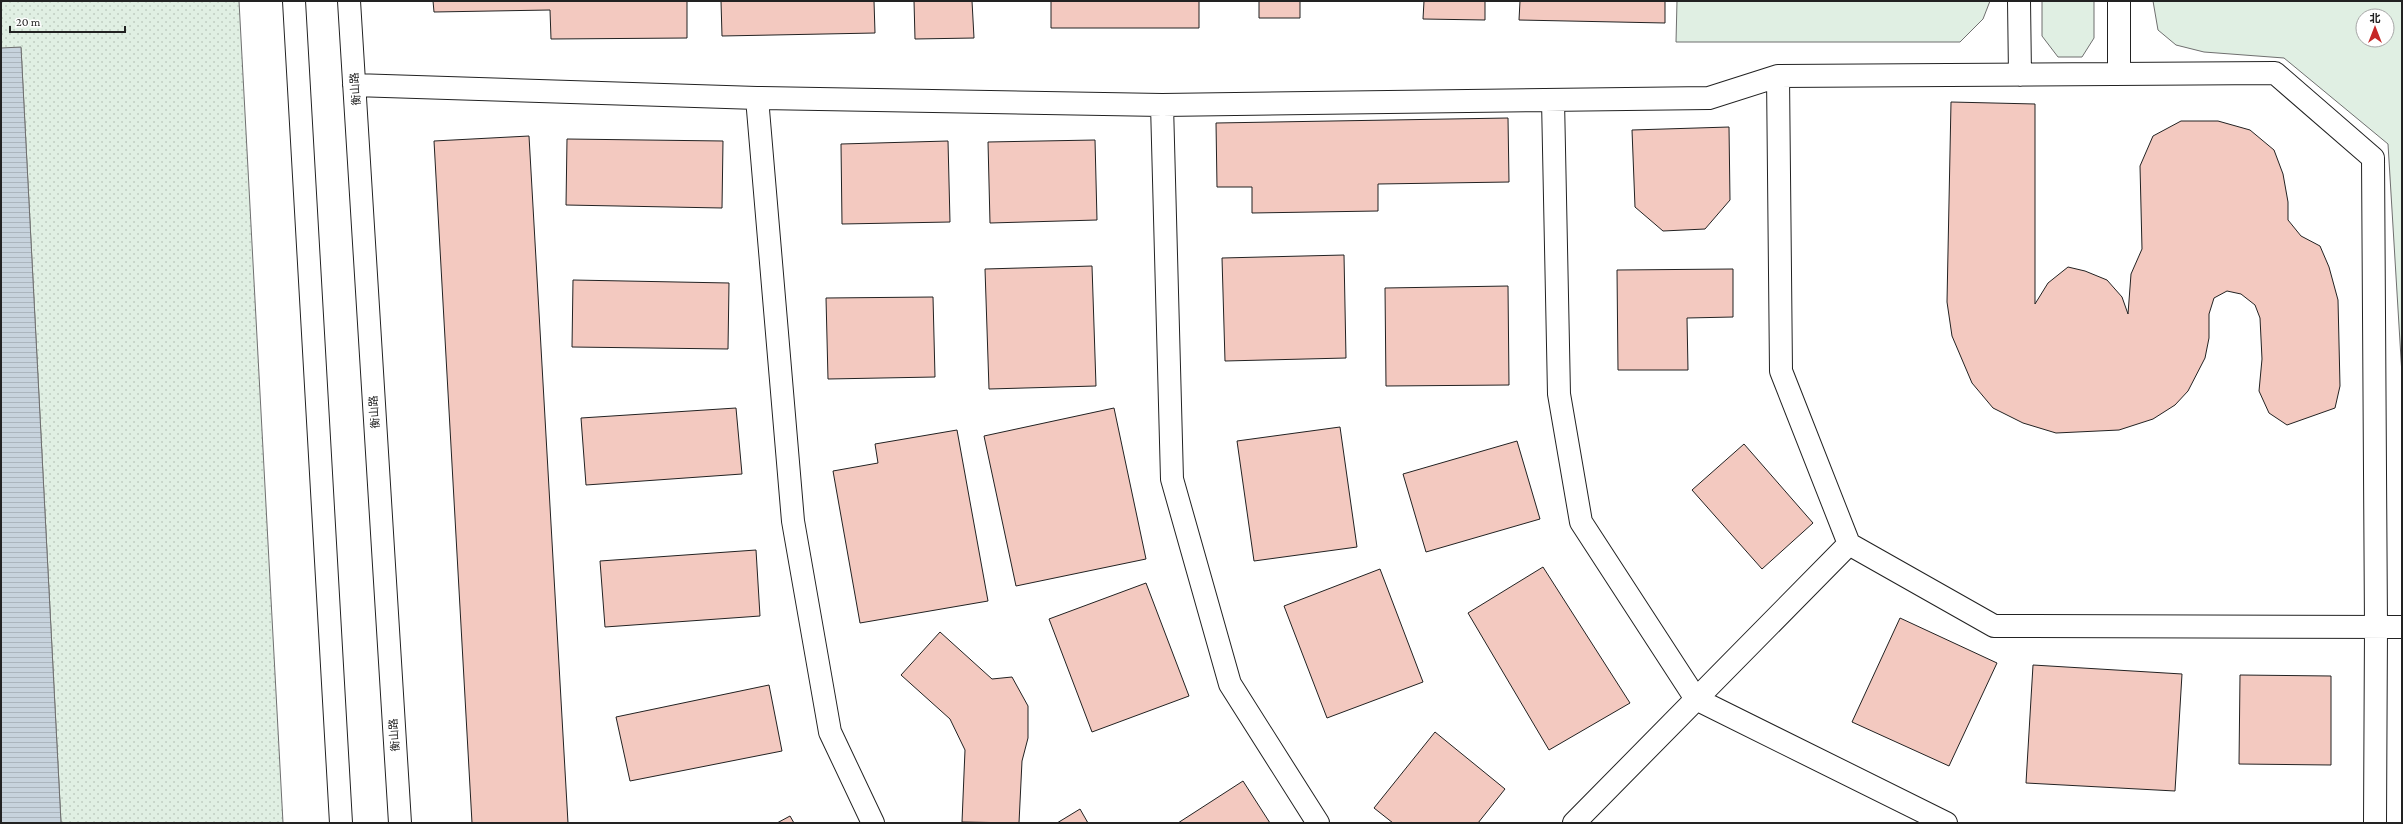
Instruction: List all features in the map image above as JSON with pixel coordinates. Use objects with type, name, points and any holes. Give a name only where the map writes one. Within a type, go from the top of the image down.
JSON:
[{"type":"street","points":[[294,1],[341,823]]},
{"type":"street","name":"衡山路","points":[[349,1],[400,823]]},
{"type":"street","points":[[2019,1],[2020,74]]},
{"type":"street","points":[[2119,1],[2119,74]]},
{"type":"street","points":[[354,85],[757,98],[1162,105],[1709,98],[1778,76],[2275,73],[2373,158],[2376,627],[2375,823]]},
{"type":"street","points":[[1778,76],[1781,371],[1849,544],[1994,626],[2402,627]]},
{"type":"street","points":[[757,98],[793,520],[830,732],[873,823]]},
{"type":"street","points":[[1553,100],[1559,394],[1581,522],[1696,699],[1946,823]]},
{"type":"street","points":[[1162,105],[1172,479],[1230,684],[1318,823]]},
{"type":"street","points":[[1574,823],[1849,544]]},
{"type":"green space","points":[[1,1],[239,1],[283,823],[61,823],[21,48],[1,49]]},
{"type":"green space","points":[[1677,1],[1990,1],[1983,19],[1960,42],[1676,42]]},
{"type":"green space","points":[[2042,1],[2094,1],[2094,38],[2082,57],[2058,57],[2042,36]]},
{"type":"green space","points":[[2153,1],[2402,1],[2402,375],[2388,144],[2284,58],[2204,52],[2176,45],[2158,30]]},
{"type":"shaded area","points":[[21,47],[61,823],[1,823],[1,48]]},
{"type":"building","points":[[433,1],[687,1],[687,38],[551,39],[550,10],[434,12]]},
{"type":"building","points":[[721,1],[874,1],[875,33],[722,36]]},
{"type":"building","points":[[914,1],[972,1],[974,38],[915,39]]},
{"type":"building","points":[[1051,1],[1199,1],[1199,28],[1051,28]]},
{"type":"building","points":[[1259,1],[1300,1],[1300,18],[1259,18]]},
{"type":"building","points":[[1424,1],[1485,1],[1485,20],[1423,19]]},
{"type":"building","points":[[1520,1],[1665,1],[1665,23],[1519,20]]},
{"type":"building","points":[[1951,102],[2035,104],[2035,304],[2048,283],[2068,267],[2085,271],[2107,280],[2122,297],[2128,314],[2131,274],[2142,249],[2140,166],[2153,136],[2181,121],[2218,121],[2250,130],[2274,150],[2283,174],[2288,202],[2288,220],[2301,236],[2320,246],[2329,267],[2338,300],[2340,386],[2335,408],[2287,425],[2269,413],[2259,391],[2262,359],[2260,318],[2255,305],[2241,294],[2227,291],[2214,298],[2209,314],[2209,338],[2205,358],[2188,391],[2175,405],[2153,419],[2119,430],[2056,433],[2023,423],[1993,408],[1972,383],[1952,336],[1947,302]]},
{"type":"building","points":[[1508,118],[1509,182],[1378,184],[1378,211],[1252,213],[1252,187],[1217,187],[1216,123]]},
{"type":"building","points":[[1729,127],[1730,200],[1705,229],[1663,231],[1635,207],[1632,130]]},
{"type":"building","points":[[529,136],[568,823],[472,823],[434,141]]},
{"type":"building","points":[[567,139],[723,141],[722,208],[566,205]]},
{"type":"building","points":[[1095,140],[1097,220],[990,223],[988,142]]},
{"type":"building","points":[[948,141],[950,222],[842,224],[841,144]]},
{"type":"building","points":[[1344,255],[1346,358],[1225,361],[1222,258]]},
{"type":"building","points":[[1092,266],[1096,386],[989,389],[985,269]]},
{"type":"building","points":[[1733,269],[1733,317],[1687,318],[1688,370],[1618,370],[1617,270]]},
{"type":"building","points":[[573,280],[729,283],[728,349],[572,347]]},
{"type":"building","points":[[1508,286],[1509,385],[1386,386],[1385,288]]},
{"type":"building","points":[[933,297],[935,377],[828,379],[826,298]]},
{"type":"building","points":[[736,408],[742,474],[586,485],[581,418]]},
{"type":"building","points":[[1114,408],[1146,559],[1016,586],[984,436]]},
{"type":"building","points":[[1340,427],[1357,547],[1254,561],[1237,441]]},
{"type":"building","points":[[957,430],[988,601],[860,623],[833,471],[878,463],[875,444]]},
{"type":"building","points":[[1517,441],[1540,519],[1426,552],[1403,474]]},
{"type":"building","points":[[1744,444],[1813,523],[1762,569],[1692,490]]},
{"type":"building","points":[[756,550],[760,616],[605,627],[600,561]]},
{"type":"building","points":[[1543,567],[1630,703],[1549,750],[1468,613]]},
{"type":"building","points":[[1380,569],[1423,682],[1327,718],[1284,606]]},
{"type":"building","points":[[1146,583],[1189,696],[1092,732],[1049,619]]},
{"type":"building","points":[[1900,618],[1997,663],[1949,766],[1852,722]]},
{"type":"building","points":[[940,632],[992,679],[1012,677],[1028,706],[1028,738],[1022,761],[1019,823],[962,822],[965,750],[950,719],[901,675]]},
{"type":"building","points":[[2033,665],[2182,674],[2175,791],[2026,783]]},
{"type":"building","points":[[2240,675],[2331,676],[2331,765],[2239,764]]},
{"type":"building","points":[[769,685],[782,751],[630,781],[616,717]]},
{"type":"building","points":[[1435,732],[1505,789],[1478,823],[1393,823],[1374,808]]},
{"type":"building","points":[[1243,781],[1270,823],[1178,823]]},
{"type":"building","points":[[1080,809],[1088,823],[1057,823]]},
{"type":"building","points":[[790,816],[794,823],[777,823]]}]
